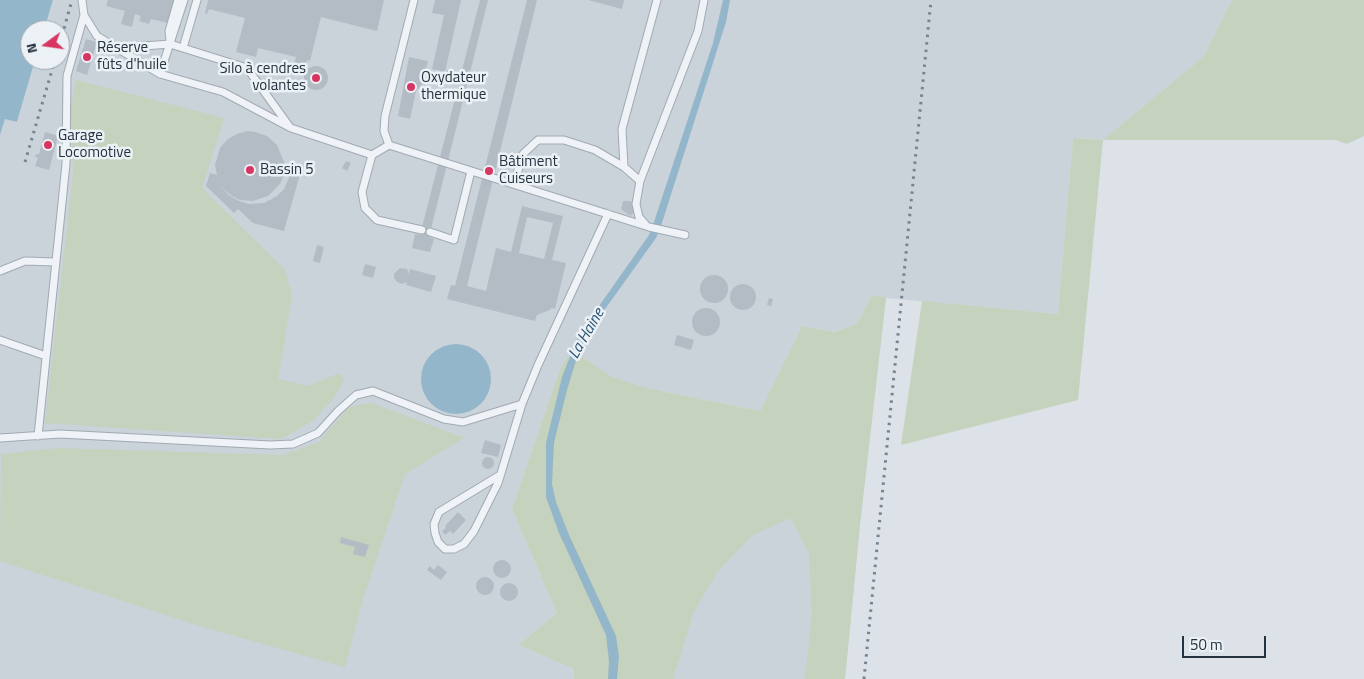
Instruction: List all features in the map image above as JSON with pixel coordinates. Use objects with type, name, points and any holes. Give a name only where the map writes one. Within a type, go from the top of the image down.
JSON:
[{"type":"lane","points":[[38,436],[66,164],[66,76],[84,15],[82,0]]},
{"type":"lane","points":[[170,44],[169,31],[178,0]]},
{"type":"lane","points":[[160,74],[184,0]]},
{"type":"lane","points":[[183,48],[197,0]]},
{"type":"lane","points":[[389,145],[384,132],[386,116],[414,0]]},
{"type":"lane","points":[[624,167],[622,129],[657,0]]},
{"type":"lane","points":[[649,227],[639,217],[636,204],[640,182],[698,31],[704,0]]},
{"type":"lane","points":[[84,15],[97,36],[160,74],[223,92],[291,128],[372,155]]},
{"type":"lane","points":[[117,48],[170,44],[246,68],[291,128]]},
{"type":"lane","points":[[514,184],[522,154],[538,140],[564,140],[595,150],[624,167],[640,182]]},
{"type":"lane","points":[[422,230],[377,220],[365,208],[362,192],[372,155],[389,145],[649,227],[685,235]]},
{"type":"lane","points":[[430,232],[454,240],[470,171]]},
{"type":"lane","points":[[500,474],[439,512],[434,524],[435,534],[438,542],[445,549],[454,549],[464,544],[474,531],[498,483],[522,404],[538,365],[608,214]]},
{"type":"lane","points":[[0,271],[25,261],[56,262]]},
{"type":"lane","points":[[0,340],[46,356]]},
{"type":"lane","points":[[0,438],[60,434],[293,444],[318,433],[356,395],[373,391],[444,419],[462,422],[522,404]]},
{"type":"shaded area","points":[[53,0],[1232,0],[1204,56],[1103,140],[1073,138],[1058,314],[886,298],[860,524],[845,679],[0,679],[0,135],[5,118],[17,122],[32,70],[70,70],[70,20],[47,20]],"holes":[[[871,296],[819,440],[661,391],[760,411],[802,326],[834,332],[857,324]],[[567,357],[574,669],[518,645],[557,613],[512,509],[559,372]]]},
{"type":"green space","points":[[1232,0],[1364,0],[1364,136],[1347,144],[1336,140],[1103,140],[1204,56]]},
{"type":"green space","points":[[76,80],[224,118],[202,188],[285,270],[292,296],[278,379],[309,386],[339,373],[344,380],[333,399],[314,420],[281,439],[45,423],[73,174],[71,106]]},
{"type":"green space","points":[[1073,138],[1103,140],[1078,400],[901,445],[922,301],[1058,314]]},
{"type":"green space","points":[[871,296],[886,297],[860,524],[845,679],[805,679],[812,613],[809,554],[791,518],[753,535],[717,572],[693,614],[673,679],[574,679],[574,669],[518,645],[557,613],[512,509],[559,372],[567,357],[578,354],[612,377],[646,388],[760,411],[802,326],[834,332],[857,324]]},
{"type":"green space","points":[[372,403],[464,438],[405,474],[362,602],[345,667],[203,627],[0,561],[1,454],[59,448],[282,455],[319,442],[349,407]]},
{"type":"water","points":[[0,0],[53,0],[47,20],[20,20],[20,70],[32,70],[17,122],[5,119],[0,135]]},
{"type":"water","name":"La Haine","points":[[723,0],[730,0],[726,22],[660,229],[656,238],[590,330],[578,354],[554,443],[552,484],[556,502],[569,535],[616,636],[619,656],[617,679],[608,679],[609,661],[606,635],[559,533],[546,497],[546,443],[562,377],[577,339],[652,228],[713,43]]},
{"type":"water","points":[[456,344],[469,347],[481,354],[488,366],[491,379],[488,392],[481,404],[469,411],[456,414],[443,411],[431,404],[424,392],[421,379],[424,366],[431,354],[443,347]]},
{"type":"building","points":[[108,0],[175,0],[168,23],[151,19],[149,24],[139,21],[141,16],[135,14],[132,27],[121,24],[125,11],[106,6]]},
{"type":"building","points":[[208,0],[384,0],[377,31],[321,17],[310,61],[307,60],[304,72],[293,69],[296,57],[258,48],[256,57],[236,52],[245,18],[209,9],[207,14],[205,14]]},
{"type":"building","points":[[435,0],[461,0],[445,72],[432,69],[444,15],[432,13]]},
{"type":"building","points":[[480,0],[488,0],[429,237],[434,239],[430,252],[412,248],[415,234],[420,235],[459,83],[445,80],[447,70],[461,74]]},
{"type":"building","name":"Bâtiment Cuiseurs","points":[[527,0],[537,0],[467,286],[486,291],[496,248],[511,252],[522,206],[563,216],[552,260],[566,263],[555,309],[551,308],[537,315],[535,321],[447,299],[451,285],[455,286]],"holes":[[[527,217],[553,223],[544,259],[519,253]]]},
{"type":"building","points":[[588,0],[624,0],[622,9]]},
{"type":"building","name":"Réserve fûts d'huile","points":[[86,39],[97,42],[87,75],[76,71]]},
{"type":"building","name":"Oxydateur thermique","points":[[409,57],[428,61],[422,84],[416,91],[410,119],[398,116]]},
{"type":"building","name":"Silo à cendres volantes","points":[[316,66],[325,69],[328,78],[325,87],[316,90],[307,87],[304,78],[307,69]]},
{"type":"building","name":"Bassin 5","points":[[248,131],[267,136],[277,145],[284,162],[284,174],[280,184],[268,196],[253,201],[240,200],[220,186],[230,196],[239,201],[249,204],[264,203],[277,196],[284,189],[290,175],[291,164],[302,167],[284,231],[253,223],[238,209],[234,213],[206,186],[210,173],[217,175],[215,165],[220,148],[228,139]]},
{"type":"building","name":"Garage Locomotive","points":[[45,132],[58,136],[49,170],[35,166],[38,158],[35,157],[36,154],[39,154]]},
{"type":"building","points":[[346,161],[351,163],[347,171],[342,168]]},
{"type":"building","points":[[623,201],[631,201],[635,212],[630,216],[621,209]]},
{"type":"building","points":[[317,245],[324,247],[320,263],[313,261]]},
{"type":"building","points":[[365,264],[376,267],[373,278],[362,275]]},
{"type":"building","points":[[400,268],[407,269],[409,274],[410,269],[436,276],[431,292],[406,285],[407,282],[402,284],[397,282],[394,274]]},
{"type":"building","points":[[714,275],[724,279],[728,289],[724,299],[714,303],[704,299],[700,289],[704,279]]},
{"type":"building","points":[[743,284],[752,288],[756,297],[752,306],[743,310],[734,306],[730,297],[734,288]]},
{"type":"building","points":[[769,298],[773,299],[771,306],[767,305]]},
{"type":"building","points":[[706,308],[716,312],[720,322],[716,332],[706,336],[696,332],[692,322],[696,312]]},
{"type":"building","points":[[677,335],[694,340],[691,350],[674,345]]},
{"type":"building","points":[[485,440],[501,445],[498,457],[481,453]]},
{"type":"building","points":[[486,457],[490,457],[494,463],[490,469],[486,469],[482,465],[482,461]]},
{"type":"building","points":[[458,512],[466,520],[453,534],[450,531],[445,535],[442,531]]},
{"type":"building","points":[[341,537],[369,545],[365,557],[353,554],[355,547],[340,543]]},
{"type":"building","points":[[502,560],[508,563],[511,569],[508,575],[502,578],[496,575],[493,569],[496,563]]},
{"type":"building","points":[[438,565],[447,572],[441,580],[427,570],[430,566],[434,570]]},
{"type":"building","points":[[485,577],[491,580],[494,586],[491,592],[485,595],[479,592],[476,586],[479,580]]},
{"type":"building","points":[[509,583],[515,586],[518,592],[515,598],[509,601],[503,598],[500,592],[503,586]]},
{"type":"railway","points":[[66,20],[72,0]]},
{"type":"railway","points":[[864,679],[931,0]]},
{"type":"railway","points":[[25,162],[52,70]]},
{"type":"place","name":"Réserve fûts d'huile","points":[[87,57]]},
{"type":"place","name":"Silo à cendres volantes","points":[[316,78]]},
{"type":"place","name":"Oxydateur thermique","points":[[411,87]]},
{"type":"place","name":"Garage Locomotive","points":[[48,145]]},
{"type":"place","name":"Bassin 5","points":[[250,170]]},
{"type":"place","name":"Bâtiment Cuiseurs","points":[[489,171]]}]
